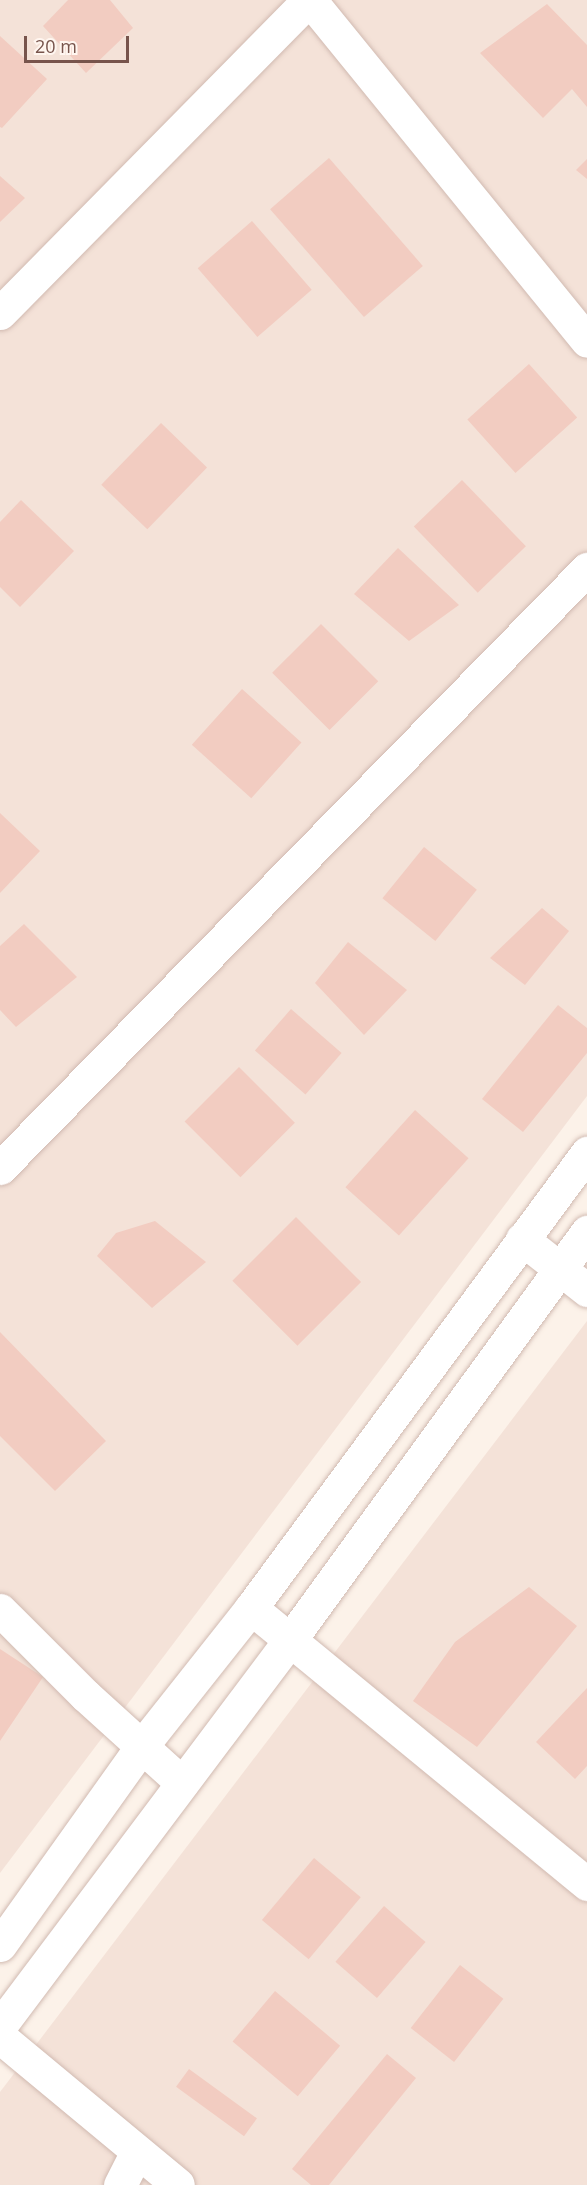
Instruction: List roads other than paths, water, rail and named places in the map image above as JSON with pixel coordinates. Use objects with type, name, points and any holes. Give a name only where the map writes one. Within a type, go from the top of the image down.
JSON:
[{"type":"street","points":[[0,313],[309,0],[587,341]]},
{"type":"street","points":[[0,1168],[587,569]]},
{"type":"street","points":[[0,1945],[141,1747],[251,1608],[587,1153]]},
{"type":"street","points":[[0,2026],[290,1640],[587,1232]]},
{"type":"street","points":[[522,1239],[587,1290]]},
{"type":"street","points":[[251,1608],[587,1884]]},
{"type":"street","points":[[0,1610],[141,1747],[182,1783]]},
{"type":"street","points":[[0,2037],[178,2185]]},
{"type":"street","points":[[120,2185],[137,2152]]}]
